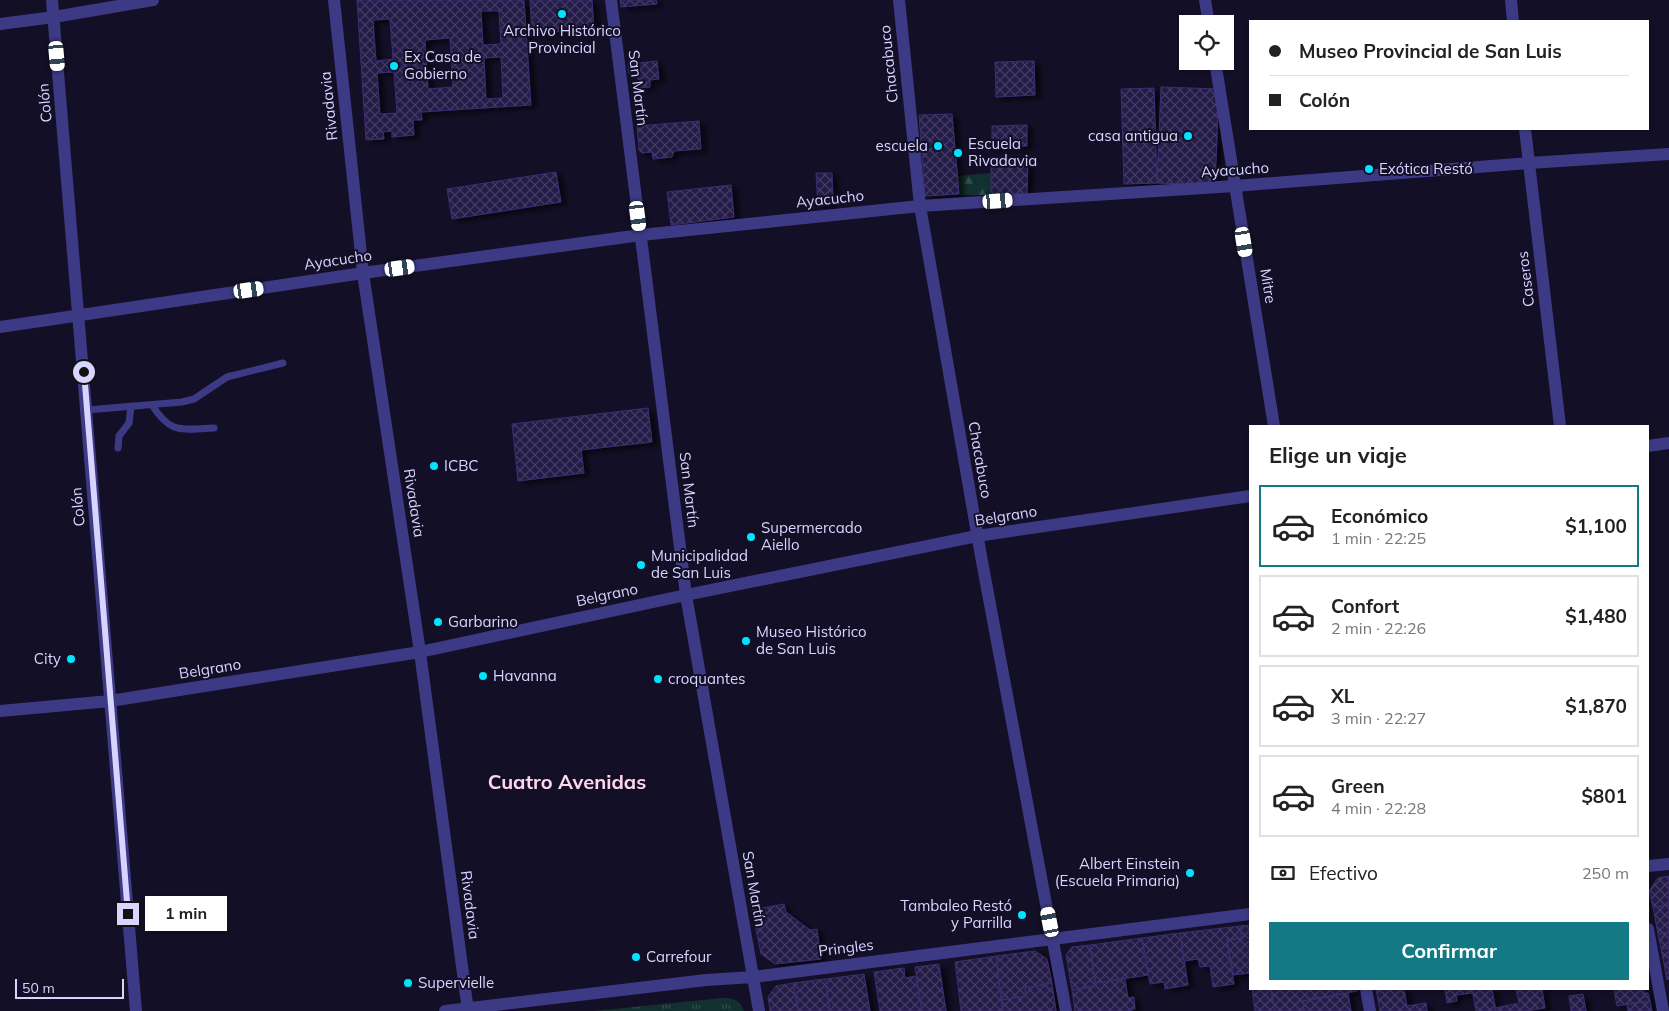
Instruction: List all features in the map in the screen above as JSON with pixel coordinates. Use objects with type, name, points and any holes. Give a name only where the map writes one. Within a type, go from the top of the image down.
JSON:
[{"type":"street","name":"Colón","points":[[52,0],[136,1011]]},
{"type":"street","points":[[0,24],[153,0]]},
{"type":"street","name":"Rivadavia","points":[[334,0],[363,273],[420,652],[467,1010]]},
{"type":"street","name":"San Martín","points":[[611,0],[686,594],[759,1011]]},
{"type":"street","name":"Chacabuco","points":[[899,0],[920,206],[977,536],[1066,1011]]},
{"type":"street","points":[[1205,0],[1208,15]]},
{"type":"street","points":[[1511,0],[1514,20]]},
{"type":"street","name":"Mitre","points":[[1216,70],[1274,425]]},
{"type":"street","name":"Caseros","points":[[1525,130],[1560,425]]},
{"type":"street","name":"Ayacucho","points":[[0,327],[363,273],[641,235],[920,206],[1235,186],[1669,154]]},
{"type":"street","points":[[1649,446],[1669,443]]},
{"type":"street","name":"Belgrano","points":[[0,711],[110,701],[420,652],[686,594],[977,536],[1249,496]]},
{"type":"street","points":[[1649,866],[1669,864]]},
{"type":"street","name":"Pringles","points":[[445,1011],[752,976],[1249,914]]},
{"type":"street","points":[[1649,934],[1663,1011]]},
{"type":"street","points":[[1366,990],[1370,1011]]},
{"type":"lane","points":[[87,410],[182,402],[194,399],[227,377],[283,362]]},
{"type":"lane","points":[[152,405],[160,417],[173,427],[179,429],[214,428]]},
{"type":"lane","points":[[118,448],[119,436],[129,423],[131,406]]},
{"type":"green space","points":[[991,173],[991,195],[960,195],[958,176]]},
{"type":"green space","points":[[722,998],[736,1000],[741,1004],[744,1011],[594,1011]]},
{"type":"building","name":"Ex Casa de Gobierno","points":[[357,0],[524,0],[531,105],[421,112],[422,120],[413,120],[414,135],[392,137],[392,131],[383,132],[384,139],[366,140]],"holes":[[[481,11],[499,11],[501,44],[483,45]],[[390,19],[393,59],[376,61],[373,20]],[[450,38],[453,87],[428,89],[425,40]],[[501,57],[503,98],[486,99],[484,58]],[[394,72],[397,113],[380,114],[377,73]]]},
{"type":"building","name":"Archivo Histórico Provincial","points":[[530,0],[592,0],[594,29],[532,33]]},
{"type":"building","points":[[620,0],[656,0],[657,4],[621,7]]},
{"type":"building","points":[[657,61],[659,79],[650,80],[650,87],[639,88],[637,72],[629,73],[628,64]]},
{"type":"building","points":[[1034,61],[1035,95],[996,97],[995,62]]},
{"type":"building","name":"casa antigua","points":[[1161,87],[1219,89],[1215,185],[1157,183]]},
{"type":"building","points":[[1154,88],[1157,183],[1124,184],[1121,89]]},
{"type":"building","name":"escuela","points":[[952,114],[959,194],[925,196],[919,115]]},
{"type":"building","points":[[699,121],[701,149],[674,151],[672,157],[653,159],[652,152],[642,153],[639,150],[637,126]]},
{"type":"building","points":[[1027,125],[1027,146],[992,147],[992,126]]},
{"type":"building","points":[[991,159],[1028,159],[1027,193],[991,195]]},
{"type":"building","points":[[556,172],[561,202],[452,219],[447,189]]},
{"type":"building","points":[[816,173],[832,173],[833,200],[830,200],[830,205],[818,206]]},
{"type":"building","points":[[731,185],[734,217],[671,225],[667,192]]},
{"type":"building","points":[[648,408],[652,442],[581,450],[584,473],[518,481],[512,424]]},
{"type":"building","points":[[1669,876],[1669,905],[1653,907],[1649,891],[1658,878]]},
{"type":"building","points":[[784,904],[786,912],[810,930],[817,929],[821,959],[775,964],[761,954],[752,910]]},
{"type":"building","points":[[1669,905],[1669,932],[1658,934],[1653,907]]},
{"type":"building","points":[[1249,925],[1249,973],[1233,975],[1227,940],[1242,938],[1240,926]]},
{"type":"building","points":[[1240,926],[1242,938],[1227,940],[1234,984],[1213,987],[1210,966],[1200,967],[1198,959],[1184,961],[1180,933]]},
{"type":"building","points":[[1669,932],[1669,948],[1661,949],[1658,934]]},
{"type":"building","points":[[1180,933],[1188,985],[1165,989],[1164,982],[1150,984],[1142,938]]},
{"type":"building","points":[[1142,938],[1148,975],[1095,983],[1090,945]]},
{"type":"building","points":[[1090,945],[1096,986],[1072,990],[1066,955],[1072,947]]},
{"type":"building","points":[[1669,948],[1669,963],[1664,964],[1661,949]]},
{"type":"building","points":[[1035,951],[1047,959],[1052,983],[1025,988],[1026,996],[1001,1000],[996,956]]},
{"type":"building","points":[[996,956],[1003,1011],[961,1011],[955,962]]},
{"type":"building","points":[[1669,963],[1669,979],[1667,980],[1664,964]]},
{"type":"building","points":[[939,964],[946,1011],[922,1011],[915,967]]},
{"type":"building","points":[[904,968],[905,978],[916,976],[922,1011],[880,1011],[874,972]]},
{"type":"building","points":[[864,974],[870,1011],[830,1011],[825,979]]},
{"type":"building","points":[[825,979],[830,1011],[798,1011],[793,983]]},
{"type":"building","points":[[1125,979],[1128,998],[1134,997],[1135,1009],[1128,1011],[1075,1011],[1072,990],[1096,986],[1095,983]]},
{"type":"building","points":[[793,983],[798,1011],[770,1011],[768,997],[776,986]]},
{"type":"building","points":[[1052,983],[1056,1011],[1003,1011],[1001,1000],[1026,996],[1025,988]]},
{"type":"building","points":[[1252,990],[1271,990],[1275,1011],[1255,1011]]},
{"type":"building","points":[[1271,990],[1357,991],[1303,1001],[1304,1011],[1275,1011]]},
{"type":"building","points":[[1376,990],[1404,990],[1407,1006],[1426,1003],[1427,1011],[1380,1011]]},
{"type":"building","points":[[1445,990],[1472,990],[1473,993],[1456,995],[1457,1001],[1447,1003]]},
{"type":"building","points":[[1472,990],[1492,990],[1496,1011],[1476,1011]]},
{"type":"building","points":[[1516,990],[1542,990],[1545,1008],[1525,1011],[1496,1011],[1495,1008],[1519,1003]]},
{"type":"building","points":[[1614,990],[1644,990],[1644,993],[1648,993],[1650,1001],[1617,1006]]},
{"type":"building","points":[[1348,993],[1351,1011],[1304,1011],[1303,1001]]},
{"type":"building","points":[[1583,994],[1586,1011],[1571,1011],[1569,996]]},
{"type":"building","points":[[1650,1001],[1652,1011],[1628,1011],[1627,1004]]},
{"type":"place","name":"Archivo Histórico Provincial","points":[[562,14]]},
{"type":"place","name":"Ex Casa de Gobierno","points":[[394,66]]},
{"type":"place","name":"casa antigua","points":[[1188,136]]},
{"type":"place","name":"escuela","points":[[938,146]]},
{"type":"place","name":"Escuela Rivadavia","points":[[958,153]]},
{"type":"place","name":"Exótica Restó","points":[[1369,169]]},
{"type":"place","name":"ICBC","points":[[434,466]]},
{"type":"place","name":"Supermercado Aiello","points":[[751,537]]},
{"type":"place","name":"Municipalidad de San Luis","points":[[641,565]]},
{"type":"place","name":"Garbarino","points":[[438,622]]},
{"type":"place","name":"Museo Histórico de San Luis","points":[[746,641]]},
{"type":"place","name":"City","points":[[71,659]]},
{"type":"place","name":"Havanna","points":[[483,676]]},
{"type":"place","name":"croquantes","points":[[658,679]]},
{"type":"place","name":"Albert Einstein (Escuela Primaria)","points":[[1190,873]]},
{"type":"place","name":"Tambaleo Restó y Parrilla","points":[[1022,915]]},
{"type":"place","name":"Carrefour","points":[[636,957]]},
{"type":"place","name":"Supervielle","points":[[408,983]]},
{"type":"district","name":"Cuatro Avenidas","points":[[567,782]]},
{"type":"route","points":[[84,372],[128,914]]}]
